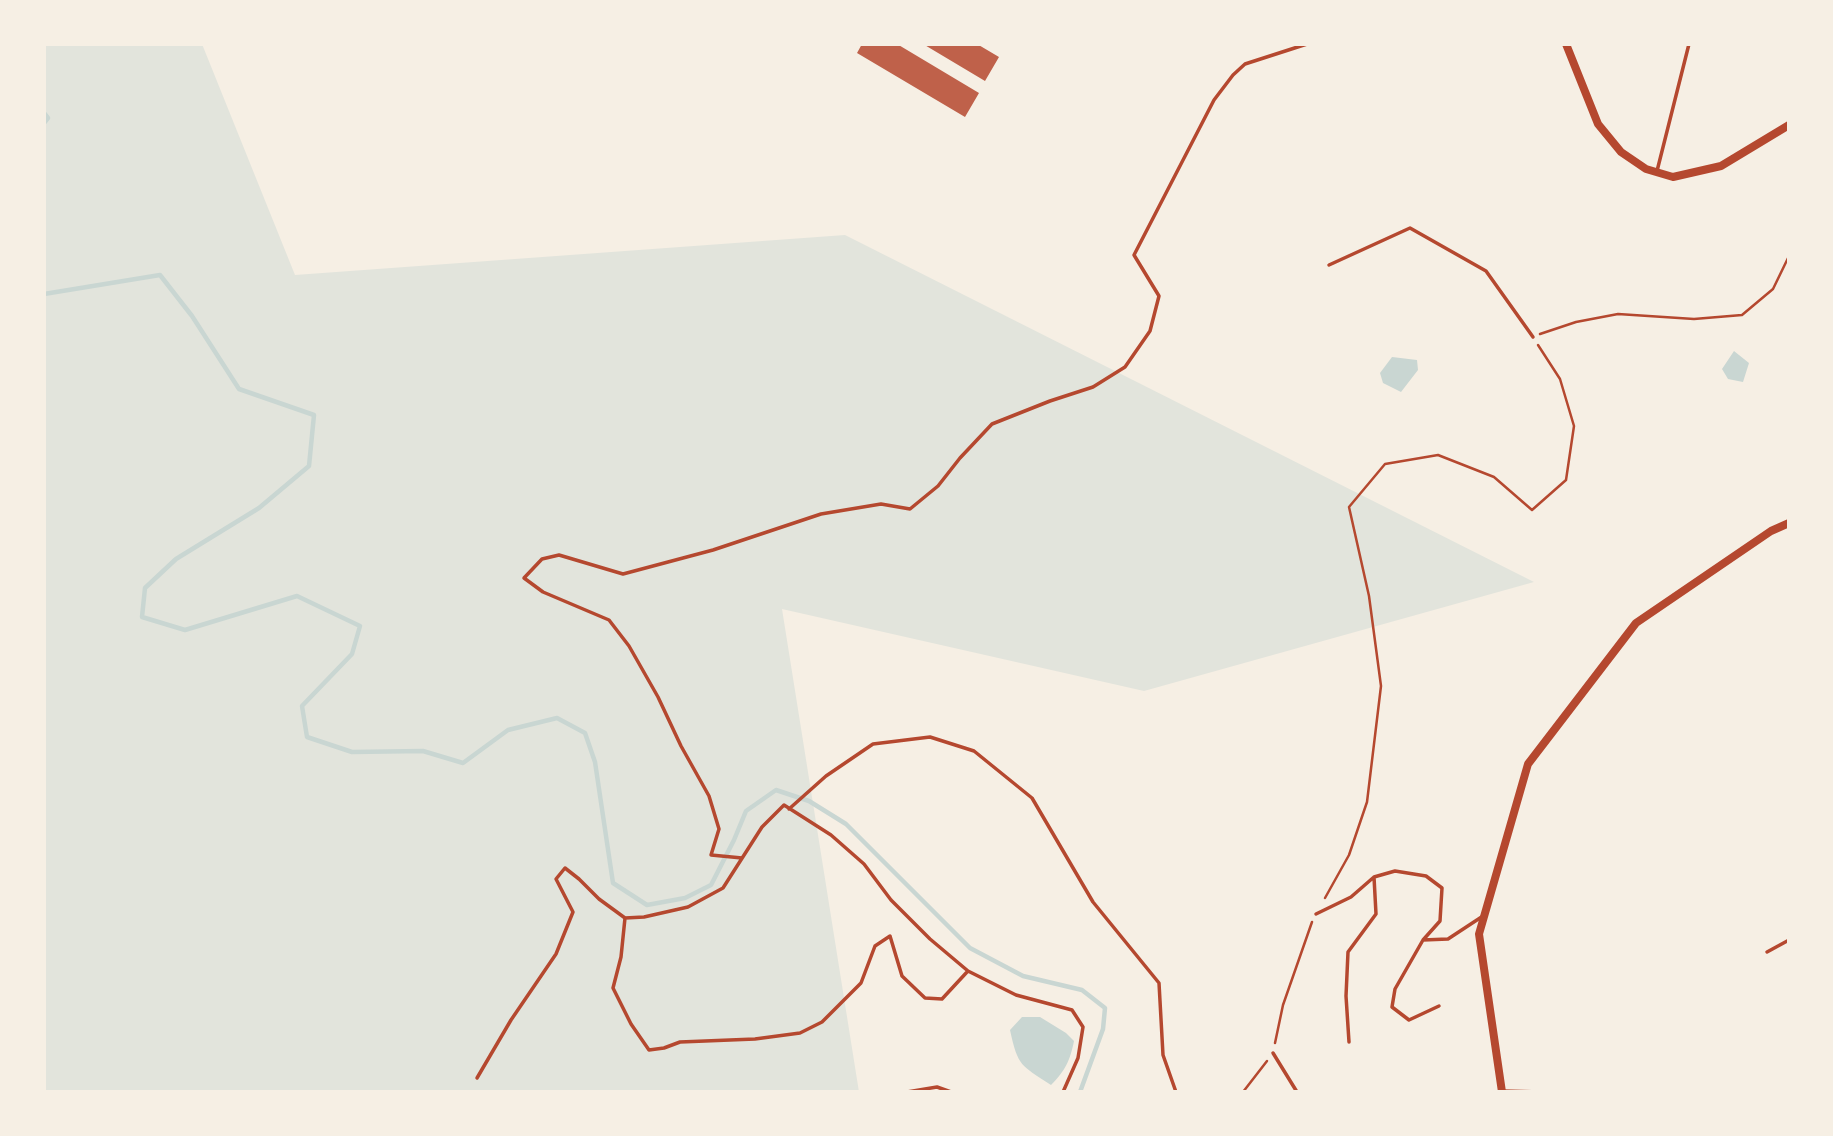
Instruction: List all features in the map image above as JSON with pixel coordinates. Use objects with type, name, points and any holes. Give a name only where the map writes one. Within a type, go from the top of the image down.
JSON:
[{"type":"street","points":[[1566,44],[1598,124],[1621,152],[1657,173],[1673,177],[1721,166],[1789,125]]},
{"type":"street","points":[[1502,1092],[1479,934],[1528,764],[1636,623],[1770,531],[1789,523]]},
{"type":"lane","points":[[742,858],[711,855],[719,829],[709,796],[658,697],[629,646],[610,620],[542,592],[524,578],[542,559],[559,555],[623,574],[713,550],[821,514],[881,504],[910,509],[938,486],[992,424],[1093,387],[1125,367],[1150,331],[1159,296],[1133,255],[1214,100],[1245,64],[1307,44]]},
{"type":"lane","points":[[1657,173],[1689,44]]},
{"type":"lane","points":[[1329,265],[1410,228],[1486,271],[1533,337]]},
{"type":"lane","points":[[790,808],[826,776],[873,744],[930,737],[974,751],[1032,798],[1093,902],[1159,983],[1163,1055],[1176,1092]]},
{"type":"lane","points":[[477,1078],[511,1020],[556,954],[573,912],[556,879],[565,868],[579,878],[599,900],[625,918],[644,917],[688,907],[723,888],[762,827],[784,805],[831,835],[864,864],[891,900],[930,939],[968,971],[1016,995],[1072,1010],[1083,1027],[1078,1058],[1063,1092]]},
{"type":"lane","points":[[1316,914],[1351,897],[1374,877],[1395,871],[1426,876],[1442,888],[1440,921],[1423,940],[1395,989],[1392,1007],[1409,1020],[1439,1006]]},
{"type":"lane","points":[[1349,1042],[1346,996],[1348,953],[1376,914],[1374,877]]},
{"type":"lane","points":[[1423,940],[1448,939],[1484,915]]},
{"type":"lane","points":[[625,918],[621,957],[613,988],[631,1024],[649,1050],[680,1042],[755,1039],[800,1033],[822,1022],[861,983],[875,946],[890,936],[902,976],[925,998],[942,999],[968,971]]},
{"type":"lane","points":[[1767,952],[1789,940]]},
{"type":"lane","points":[[1273,1053],[1297,1092]]},
{"type":"lane","points":[[907,1092],[937,1087],[951,1092]]},
{"type":"lane","points":[[1502,1092],[1542,1092]]},
{"type":"path","points":[[1244,1092],[1273,1053],[1283,1005],[1310,925],[1349,855],[1367,802],[1381,686],[1369,596],[1349,507],[1385,464],[1438,456],[1494,477],[1532,510],[1566,480],[1574,426],[1560,380],[1533,337],[1576,322],[1618,314],[1694,319],[1742,314],[1773,289],[1789,256]]},
{"type":"shaded area","points":[[44,44],[202,44],[295,275],[845,235],[1534,582],[1144,691],[782,609],[859,1092],[44,1092]]},
{"type":"shaded area","points":[[1734,351],[1749,363],[1743,382],[1728,379],[1722,369]]},
{"type":"shaded area","points":[[1392,357],[1417,360],[1418,370],[1401,392],[1383,383],[1380,373]]},
{"type":"shaded area","points":[[1022,1017],[1040,1017],[1074,1041],[1066,1065],[1051,1085],[1027,1069],[1016,1051],[1010,1030]]},
{"type":"building","points":[[862,44],[897,44],[979,93],[965,117],[857,53]]},
{"type":"building","points":[[923,44],[977,44],[999,57],[985,81]]},
{"type":"waterway","points":[[44,113],[48,118],[44,123]]},
{"type":"waterway","points":[[44,294],[160,275],[192,316],[239,389],[314,415],[309,466],[259,508],[176,559],[145,588],[142,617],[185,630],[297,596],[360,626],[352,654],[302,706],[307,737],[352,752],[423,751],[463,763],[508,730],[557,718],[585,733],[595,762],[613,883],[647,905],[685,898],[711,885],[746,811],[776,790],[809,801],[846,824],[970,948],[1023,976],[1082,990],[1105,1008],[1103,1029],[1080,1092]]}]
